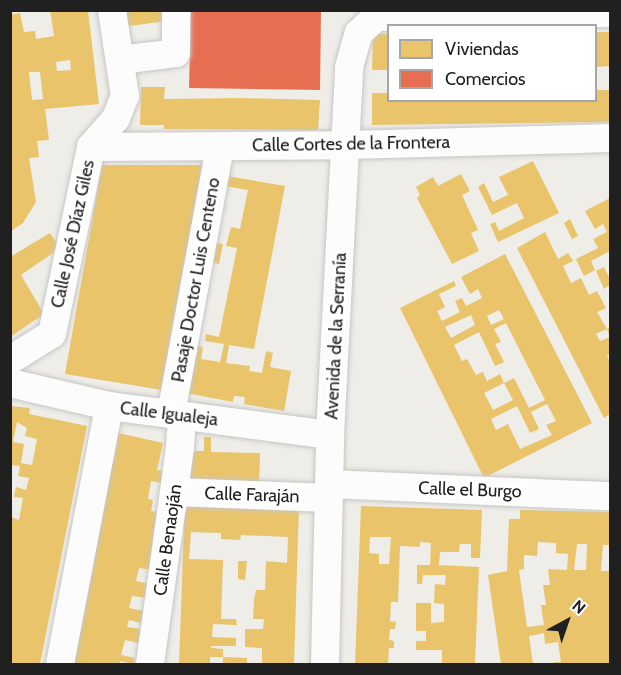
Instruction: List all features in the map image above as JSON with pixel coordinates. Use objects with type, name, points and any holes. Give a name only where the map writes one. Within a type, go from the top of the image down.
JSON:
[{"type":"street","name":"Calle José Díaz Giles","points":[[10,360],[52,334],[91,147],[116,118],[125,96],[112,10]]},
{"type":"street","points":[[120,60],[176,53],[176,10]]},
{"type":"street","points":[[377,14],[610,12]]},
{"type":"street","name":"Avenida de la Serranía","points":[[325,664],[330,435],[347,145],[349,67],[359,33],[377,14]]},
{"type":"street","name":"Calle Cortes de la Frontera","points":[[91,147],[347,145],[610,138]]},
{"type":"street","name":"Pasaje Doctor Luis Centeno","points":[[176,415],[220,146]]},
{"type":"street","name":"Calle Igualeja","points":[[10,383],[109,406],[330,435]]},
{"type":"street","points":[[60,664],[109,406]]},
{"type":"street","name":"Calle Benaoján","points":[[150,664],[174,492],[176,415]]},
{"type":"street","name":"Calle Faraján","points":[[174,492],[329,491]]},
{"type":"street","name":"Calle el Burgo","points":[[329,491],[610,496]]},
{"type":"building: Viviendas","points":[[50,10],[88,10],[99,104],[45,109],[49,140],[37,141],[39,157],[29,158],[36,202],[23,223],[10,232],[10,15],[20,13],[24,32],[35,31],[36,39],[54,36]],"holes":[[[70,60],[71,70],[57,71],[56,62]],[[29,72],[40,72],[43,99],[32,100]]]},
{"type":"building: Viviendas","points":[[121,10],[164,10],[166,21],[123,27]]},
{"type":"building: Viviendas","points":[[597,32],[610,32],[610,66],[597,67]]},
{"type":"building: Viviendas","points":[[373,34],[387,34],[387,70],[372,70]]},
{"type":"building: Viviendas","points":[[141,87],[165,87],[164,99],[320,100],[318,130],[164,129],[164,125],[140,125]]},
{"type":"building: Viviendas","points":[[597,90],[610,90],[610,122],[372,125],[372,93],[387,93],[387,102],[597,102]]},
{"type":"building: Viviendas","points":[[533,161],[559,213],[498,242],[490,224],[495,222],[499,231],[524,218],[517,203],[492,215],[478,187],[484,183],[493,202],[508,195],[499,177]]},
{"type":"building: Viviendas","points":[[102,165],[208,165],[168,391],[65,374]]},
{"type":"building: Viviendas","points":[[461,174],[470,191],[462,195],[478,230],[471,233],[479,251],[452,264],[417,198],[420,195],[416,187],[433,177],[438,186]]},
{"type":"building: Viviendas","points":[[227,176],[285,186],[254,349],[229,345],[226,363],[250,366],[249,371],[262,373],[266,351],[273,353],[270,367],[291,371],[284,411],[244,404],[245,397],[234,396],[233,402],[181,392],[194,345],[203,347],[201,359],[220,362],[224,344],[205,341],[206,334],[219,337],[237,248],[226,246],[231,227],[240,229],[248,190],[225,186]]},
{"type":"building: Viviendas","points":[[610,198],[610,251],[591,261],[595,270],[584,276],[576,259],[598,248],[593,239],[607,232],[603,224],[595,229],[585,211]]},
{"type":"building: Viviendas","points":[[570,219],[578,236],[572,239],[564,223]]},
{"type":"building: Viviendas","points":[[545,232],[558,259],[568,253],[573,261],[563,266],[571,283],[581,278],[589,295],[597,291],[606,308],[597,312],[607,329],[596,334],[600,341],[610,337],[610,354],[607,356],[610,362],[610,414],[604,418],[517,248]]},
{"type":"building: Viviendas","points":[[50,233],[60,248],[21,275],[44,314],[10,337],[10,257]]},
{"type":"building: Viviendas","points":[[214,243],[223,244],[219,264],[209,262]]},
{"type":"building: Viviendas","points":[[505,254],[592,423],[484,478],[400,308],[454,281],[456,286],[439,294],[445,307],[437,311],[442,321],[460,312],[455,301],[462,298],[466,306],[482,298],[478,289],[470,294],[461,277]],"holes":[[[499,310],[504,319],[491,325],[487,316]],[[471,315],[475,325],[451,338],[445,327]],[[506,323],[545,400],[529,408],[514,378],[504,383],[500,374],[487,381],[483,372],[476,375],[467,359],[462,361],[454,345],[479,332],[495,366],[504,362],[495,344],[501,342],[494,329]],[[504,383],[513,400],[493,410],[484,393]],[[547,404],[556,421],[546,425],[552,435],[520,449],[508,424],[496,430],[491,419],[517,406],[530,433],[539,429],[531,412]]]},
{"type":"building: Viviendas","points":[[604,267],[610,279],[610,285],[604,289],[596,271]]},
{"type":"building: Viviendas","points":[[10,406],[30,408],[29,414],[87,426],[40,664],[10,664],[10,517],[19,520],[23,498],[14,497],[16,487],[26,490],[29,478],[18,476],[20,466],[10,465]],"holes":[[[17,422],[27,428],[25,436],[37,439],[32,465],[21,463],[24,444],[13,442]]]},
{"type":"building: Viviendas","points":[[118,433],[163,443],[157,470],[170,472],[168,484],[151,481],[148,499],[153,500],[151,511],[163,513],[152,570],[139,568],[136,581],[150,584],[147,598],[132,596],[129,608],[144,611],[141,623],[129,620],[127,627],[141,629],[138,643],[125,640],[121,655],[135,658],[133,664],[120,661],[120,664],[74,664]]},
{"type":"building: Viviendas","points":[[204,437],[211,437],[211,452],[260,453],[259,488],[185,487],[192,451],[204,451]]},
{"type":"building: Viviendas","points":[[185,499],[299,505],[294,664],[262,664],[262,648],[245,647],[245,629],[263,629],[264,619],[253,619],[256,590],[265,590],[266,561],[287,563],[288,537],[241,535],[240,540],[221,539],[221,533],[191,532],[189,559],[223,560],[221,619],[236,619],[237,625],[213,624],[212,637],[236,638],[236,646],[211,646],[211,648],[223,649],[223,657],[210,657],[210,664],[179,664]]},
{"type":"building: Viviendas","points":[[361,506],[482,510],[480,558],[471,558],[471,544],[460,544],[459,552],[440,552],[439,565],[479,567],[475,664],[442,664],[442,650],[416,650],[416,641],[426,641],[426,631],[416,631],[416,603],[431,603],[431,623],[444,622],[444,604],[434,603],[435,584],[445,585],[446,575],[423,575],[422,584],[417,584],[417,565],[430,565],[431,543],[420,542],[420,547],[400,546],[398,602],[391,602],[390,621],[396,622],[395,629],[390,629],[389,640],[394,641],[394,648],[389,648],[388,664],[355,664]],"holes":[[[370,537],[391,537],[389,564],[379,564],[379,554],[369,553]]]},
{"type":"building: Viviendas","points":[[520,510],[610,512],[610,545],[603,545],[601,571],[610,571],[610,664],[554,664],[554,662],[561,662],[558,642],[545,644],[544,633],[529,636],[533,664],[501,664],[488,575],[507,571],[509,519],[520,519]],"holes":[[[538,542],[556,543],[556,553],[568,554],[567,570],[548,569],[550,585],[543,585],[546,605],[541,605],[544,625],[527,627],[519,570],[524,569],[524,555],[537,556]],[[577,544],[587,544],[586,570],[574,570]]]},
{"type":"building: Viviendas","points":[[238,561],[247,561],[245,580],[238,579]]},
{"type":"building: Viviendas","points":[[223,657],[247,658],[247,664],[223,664]]},
{"type":"building: Comercios","points":[[191,10],[321,10],[320,90],[189,88]]}]
